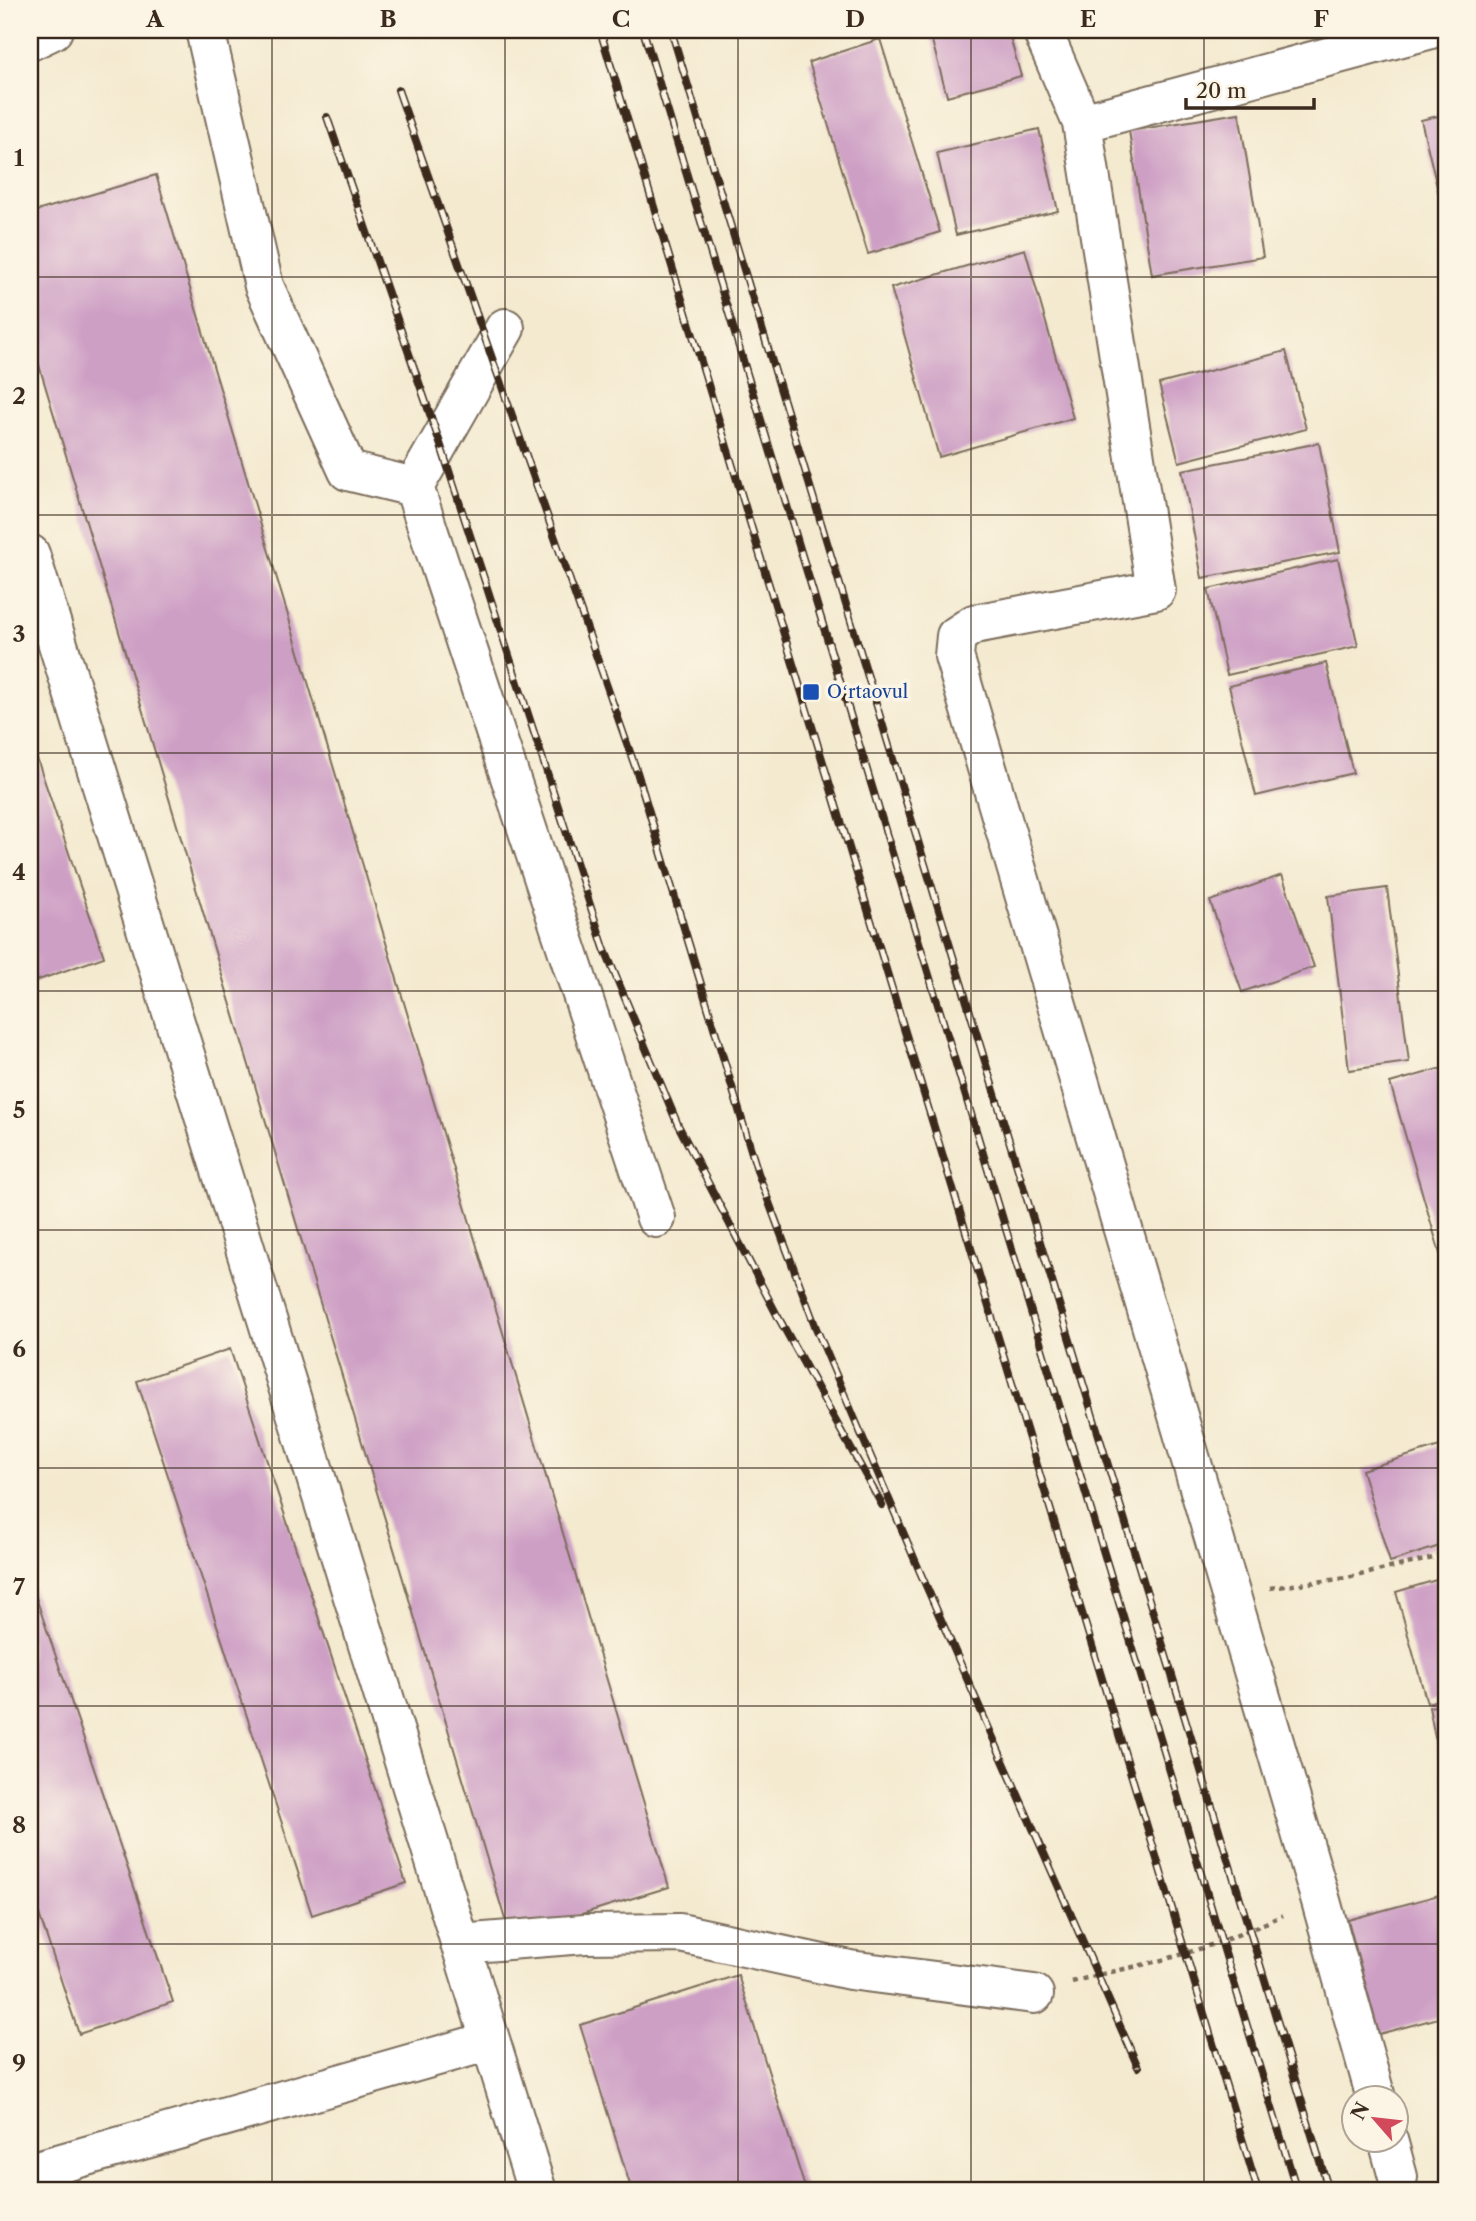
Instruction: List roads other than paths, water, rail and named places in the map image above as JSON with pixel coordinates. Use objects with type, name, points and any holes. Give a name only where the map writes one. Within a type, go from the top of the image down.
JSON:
[{"type":"street","points":[[30,41],[53,30]]},
{"type":"street","points":[[205,30],[264,286],[348,471],[414,487]]},
{"type":"street","points":[[1042,30],[1082,123],[1156,590],[974,625],[956,636],[954,656],[1321,1901],[1372,2084]]},
{"type":"street","points":[[1082,123],[1428,30]]},
{"type":"street","points":[[505,328],[414,487],[656,1218]]},
{"type":"street","points":[[30,554],[537,2191]]},
{"type":"street","points":[[460,1944],[585,1934],[680,1933],[850,1970],[1034,1994]]},
{"type":"street","points":[[30,2172],[490,2041]]},
{"type":"street","points":[[1392,2154],[1398,2177]]},
{"type":"railway","points":[[600,30],[1258,2191]]},
{"type":"railway","points":[[643,30],[1297,2191]]},
{"type":"railway","points":[[671,30],[1329,2191]]},
{"type":"railway","points":[[398,90],[637,772],[758,1173],[816,1328],[920,1572],[1138,2067]]},
{"type":"railway","points":[[327,117],[440,443],[604,948],[678,1125],[777,1315],[882,1505]]},
{"type":"place","name":"Oʻrtaovul","points":[[811,692]]}]
